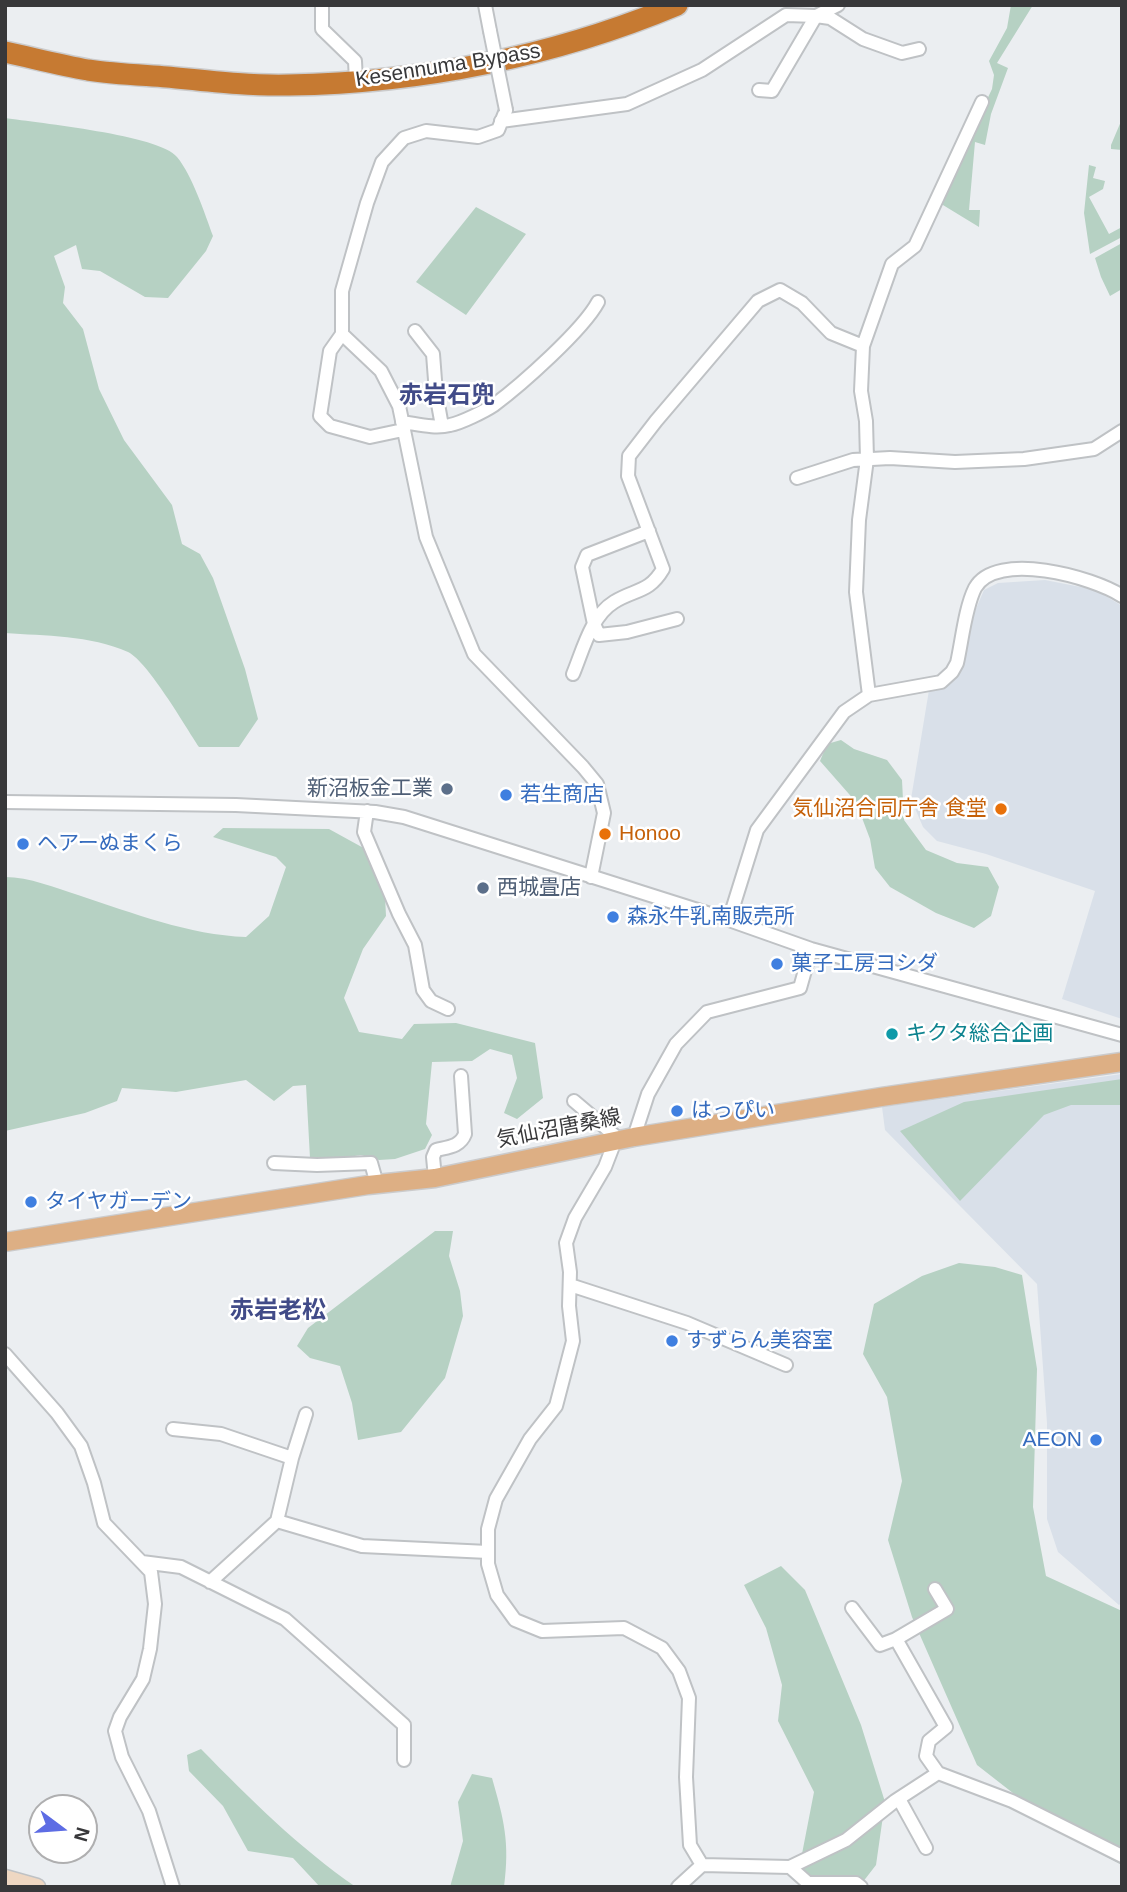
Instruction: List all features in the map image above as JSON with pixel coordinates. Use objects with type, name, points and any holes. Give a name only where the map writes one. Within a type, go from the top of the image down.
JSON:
[{"type":"highway","name":"Kesennuma Bypass","points":[[5,52],[90,70],[207,81],[288,85],[385,79],[480,64],[556,48],[631,24],[677,5]]},
{"type":"main road","name":"気仙沼唐桑線","points":[[5,1242],[377,1184],[435,1178],[623,1139],[881,1097],[1122,1062]]},
{"type":"street","points":[[322,5],[322,29],[355,61],[356,81]]},
{"type":"street","points":[[485,5],[504,116],[498,130],[478,137],[426,131],[404,138],[382,162],[342,291],[342,334],[330,351],[320,416],[330,426],[370,436],[402,426],[450,425],[492,406],[547,358],[592,312],[598,302]]},
{"type":"street","points":[[760,90],[772,91],[816,16],[838,5]]},
{"type":"street","points":[[504,116],[627,104],[702,70],[786,15],[830,18],[863,38],[902,52],[919,49]]},
{"type":"street","points":[[869,695],[856,592],[859,520],[867,459],[866,421],[861,391],[863,346],[892,264],[915,246],[982,102]]},
{"type":"street","points":[[573,674],[594,624],[611,603],[655,583],[663,569],[628,476],[629,456],[758,301],[780,290],[802,303],[831,333],[863,346]]},
{"type":"street","points":[[415,331],[433,355],[442,426]]},
{"type":"street","points":[[342,334],[381,371],[399,405],[426,537],[474,654],[597,784],[604,813],[591,877]]},
{"type":"street","points":[[797,478],[853,460],[890,458],[954,462],[1024,459],[1094,449],[1122,431]]},
{"type":"street","points":[[649,531],[587,555],[582,567],[594,624],[599,635],[627,632],[677,619]]},
{"type":"street","points":[[729,920],[757,830],[844,712],[869,695],[941,682],[952,672],[957,663],[975,587],[986,575],[1012,568],[1073,576],[1108,587],[1122,596]]},
{"type":"street","points":[[5,802],[223,805],[367,811],[404,817],[729,920],[811,949],[1122,1035]]},
{"type":"street","points":[[367,811],[364,832],[367,842],[415,945],[423,990],[431,1001],[448,1009]]},
{"type":"street","points":[[702,1865],[690,1845],[686,1777],[689,1698],[679,1671],[662,1648],[624,1629],[542,1631],[515,1620],[497,1595],[488,1564],[488,1529],[496,1499],[530,1439],[556,1406],[573,1341],[566,1243],[575,1218],[677,1044],[707,1012],[800,988],[811,949]]},
{"type":"street","points":[[435,1178],[433,1157],[436,1150],[457,1145],[463,1141],[465,1134],[461,1076]]},
{"type":"street","points":[[575,1101],[623,1139]]},
{"type":"street","points":[[274,1163],[371,1163],[377,1184]]},
{"type":"street","points":[[570,1285],[687,1323],[786,1366]]},
{"type":"street","points":[[5,1354],[57,1413],[81,1447],[94,1483],[103,1523],[151,1572],[155,1604],[150,1649],[143,1679],[120,1717],[115,1731],[122,1757],[149,1811],[173,1887]]},
{"type":"street","points":[[210,1582],[277,1521],[306,1414]]},
{"type":"street","points":[[173,1429],[221,1434],[292,1458]]},
{"type":"street","points":[[277,1521],[362,1546],[488,1552]]},
{"type":"street","points":[[142,1562],[181,1567],[285,1619],[404,1725],[404,1760]]},
{"type":"street","points":[[852,1608],[880,1645],[896,1639],[947,1609],[935,1589]]},
{"type":"street","points":[[896,1639],[947,1727],[929,1741],[926,1756],[938,1773],[1012,1801],[1122,1856]]},
{"type":"street","points":[[678,1887],[702,1865],[790,1867],[846,1840],[938,1773]]},
{"type":"street","points":[[899,1799],[926,1847]]},
{"type":"street","points":[[790,1867],[808,1883],[856,1883],[862,1887]]},
{"type":"street","points":[[5,1878],[37,1887]]},
{"type":"shaded area","points":[[1045,580],[1096,590],[1122,606],[1122,1019],[1062,999],[1095,891],[986,854],[937,841],[923,827],[911,799],[930,684],[951,667],[984,590],[998,583]]},
{"type":"shaded area","points":[[1122,1074],[1122,1602],[1119,1605],[1058,1552],[1047,1519],[1047,1423],[1037,1284],[885,1130],[882,1107]]},
{"type":"green space","points":[[1011,5],[1033,5],[997,63],[1008,68],[991,114],[985,145],[975,142],[969,210],[980,210],[979,227],[938,202],[992,89],[994,75],[989,61],[1007,28]]},
{"type":"green space","points":[[5,118],[124,136],[166,149],[183,165],[206,217],[213,236],[206,251],[168,298],[145,297],[100,271],[82,269],[76,245],[54,256],[65,287],[63,303],[83,329],[99,389],[124,440],[172,505],[182,544],[200,554],[213,578],[245,669],[258,719],[239,747],[199,747],[156,681],[128,652],[83,639],[5,633]]},
{"type":"green space","points":[[1122,119],[1122,150],[1111,149],[1111,145]]},
{"type":"green space","points":[[1089,165],[1096,167],[1093,178],[1105,181],[1103,189],[1089,197],[1109,234],[1122,227],[1122,237],[1090,254],[1084,213]]},
{"type":"green space","points":[[476,207],[526,234],[466,315],[416,282]]},
{"type":"green space","points":[[1122,243],[1122,289],[1110,296],[1095,258]]},
{"type":"green space","points":[[841,740],[854,749],[887,760],[902,780],[904,820],[926,850],[957,863],[988,867],[999,887],[991,916],[974,928],[936,913],[890,887],[875,868],[870,839],[856,802],[820,761],[827,744]]},
{"type":"green space","points":[[223,828],[329,829],[369,851],[384,875],[386,916],[363,949],[344,998],[359,1032],[402,1039],[414,1024],[456,1023],[535,1043],[543,1098],[517,1119],[504,1113],[517,1078],[512,1055],[490,1049],[472,1061],[432,1062],[426,1124],[432,1135],[425,1149],[395,1159],[379,1160],[361,1155],[330,1160],[310,1158],[306,1085],[293,1086],[274,1101],[246,1080],[176,1092],[122,1088],[117,1101],[85,1113],[5,1131],[5,877],[42,883],[182,928],[246,937],[269,916],[286,867],[276,857],[213,837]]},
{"type":"green space","points":[[1122,1079],[1122,1105],[1071,1105],[1044,1115],[960,1201],[900,1131],[964,1102]]},
{"type":"green space","points":[[435,1231],[453,1231],[449,1256],[460,1291],[463,1316],[445,1378],[401,1432],[358,1440],[352,1403],[340,1366],[310,1358],[297,1346],[308,1328]]},
{"type":"green space","points":[[959,1263],[995,1267],[1022,1275],[1037,1369],[1033,1507],[1046,1576],[1122,1611],[1122,1865],[1068,1836],[977,1765],[912,1617],[888,1540],[902,1481],[887,1397],[863,1354],[874,1304],[922,1276]]},
{"type":"green space","points":[[781,1566],[805,1590],[861,1725],[885,1802],[876,1865],[859,1887],[802,1887],[801,1859],[814,1792],[778,1721],[782,1685],[766,1628],[744,1585]]},
{"type":"green space","points":[[201,1749],[294,1839],[356,1887],[320,1887],[293,1858],[248,1851],[223,1806],[189,1771],[187,1755]]},
{"type":"green space","points":[[472,1774],[492,1778],[500,1806],[505,1831],[504,1887],[450,1887],[463,1841],[458,1802]]},
{"type":"place","name":"新沼板金工業","points":[[447,789]]},
{"type":"place","name":"若生商店","points":[[506,795]]},
{"type":"place","name":"気仙沼合同庁舎 食堂","points":[[1001,809]]},
{"type":"place","name":"Honoo","points":[[605,834]]},
{"type":"place","name":"ヘアーぬまくら","points":[[23,844]]},
{"type":"place","name":"西城畳店","points":[[483,888]]},
{"type":"place","name":"森永牛乳南販売所","points":[[613,917]]},
{"type":"place","name":"菓子工房ヨシダ","points":[[777,964]]},
{"type":"place","name":"キクタ総合企画","points":[[892,1034]]},
{"type":"place","name":"はっぴい","points":[[677,1111]]},
{"type":"place","name":"タイヤガーデン","points":[[31,1202]]},
{"type":"place","name":"すずらん美容室","points":[[672,1341]]},
{"type":"place","name":"AEON","points":[[1096,1440]]},
{"type":"district","name":"赤岩石兜","points":[[447,396]]},
{"type":"district","name":"赤岩老松","points":[[278,1311]]}]
